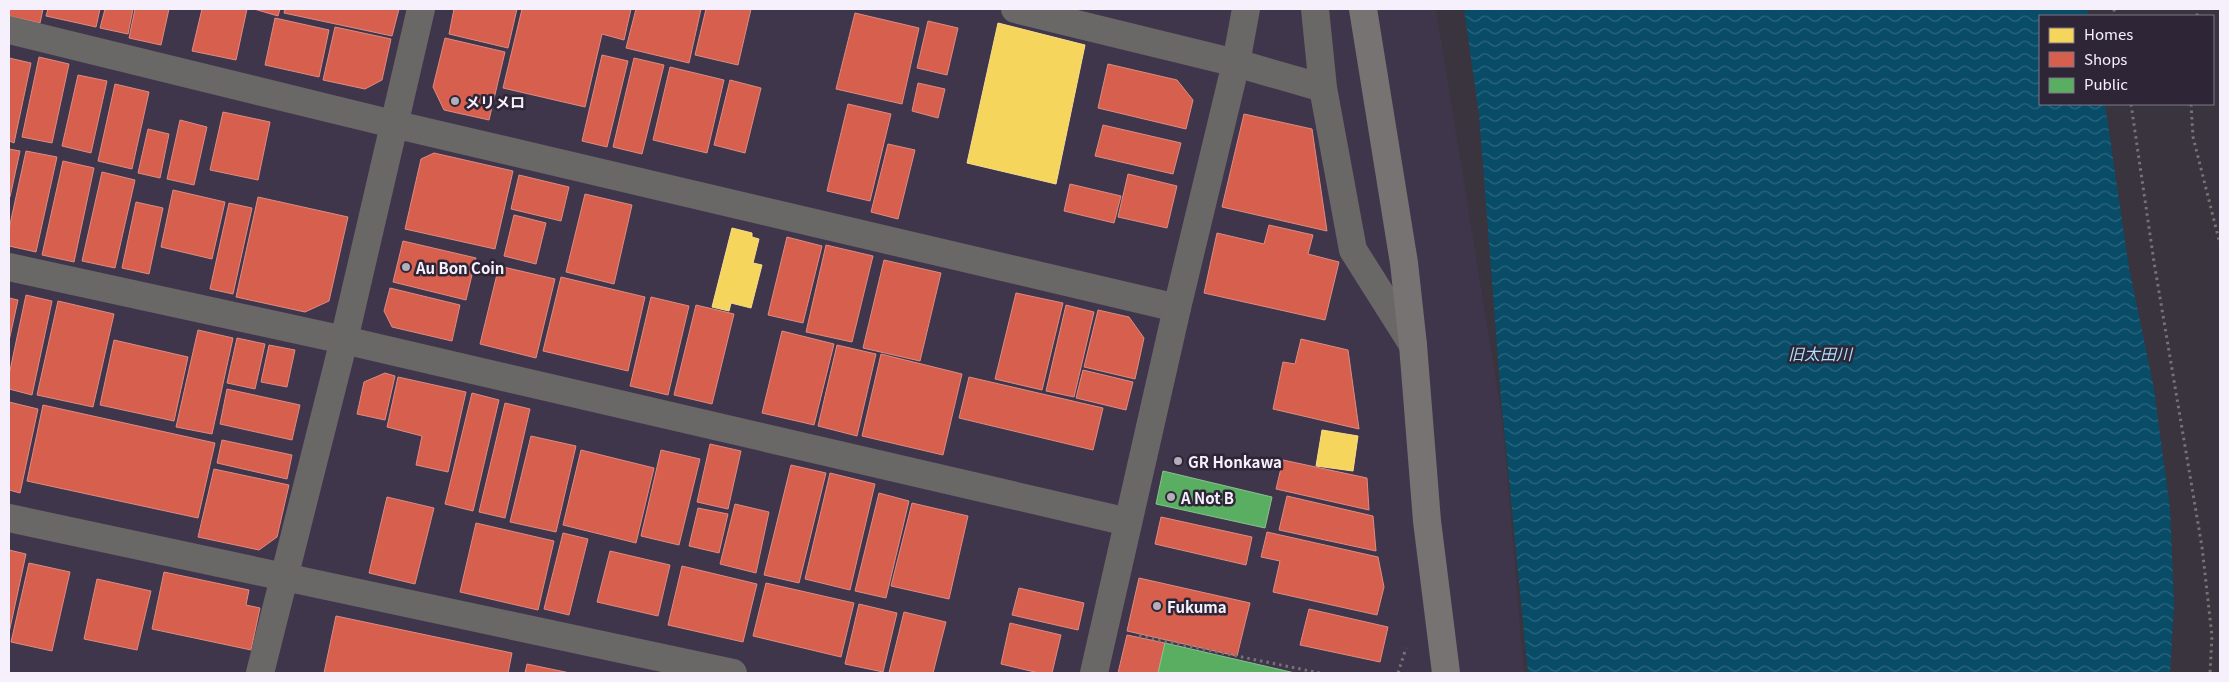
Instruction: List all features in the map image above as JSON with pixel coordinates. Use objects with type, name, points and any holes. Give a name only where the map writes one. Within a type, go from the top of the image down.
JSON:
[{"type":"street","points":[[260,673],[344,340],[421,9]]},
{"type":"street","points":[[1015,9],[1236,63],[1323,88]]},
{"type":"street","points":[[1094,673],[1177,308],[1236,63],[1246,9]]},
{"type":"street","points":[[1315,9],[1323,88],[1353,250],[1413,345]]},
{"type":"street","points":[[1363,9],[1400,236],[1413,345],[1427,521],[1446,673]]},
{"type":"street","points":[[9,30],[394,124],[1177,308]]},
{"type":"street","points":[[9,267],[344,340],[1128,522]]},
{"type":"street","points":[[9,518],[733,673]]},
{"type":"path","points":[[2131,105],[2154,262],[2202,547],[2212,636],[2210,673]]},
{"type":"path","points":[[2191,105],[2193,137],[2220,244]]},
{"type":"path","points":[[1104,628],[1320,673]]},
{"type":"shaded area","points":[[9,9],[1436,9],[1502,418],[1524,673],[9,673]]},
{"type":"water","name":"旧太田川","points":[[1464,9],[2087,9],[2089,15],[2039,15],[2039,105],[2105,105],[2129,268],[2154,389],[2170,509],[2174,604],[2170,673],[1528,673],[1501,398],[1479,114]]},
{"type":"building: Homes","points":[[998,23],[1085,45],[1056,184],[967,163]]},
{"type":"building: Homes","points":[[732,228],[752,233],[752,237],[759,239],[753,263],[762,265],[751,308],[731,303],[729,311],[712,307]]},
{"type":"building: Homes","points":[[1322,430],[1358,436],[1353,471],[1316,466]]},
{"type":"building: Shops","points":[[9,9],[43,9],[40,23],[9,16]]},
{"type":"building: Shops","points":[[48,9],[100,9],[96,27],[46,16]]},
{"type":"building: Shops","points":[[105,9],[133,9],[128,34],[100,28]]},
{"type":"building: Shops","points":[[135,9],[169,9],[161,45],[129,38]]},
{"type":"building: Shops","points":[[202,9],[247,9],[236,60],[192,51]]},
{"type":"building: Shops","points":[[254,9],[280,9],[278,16]]},
{"type":"building: Shops","points":[[285,9],[399,9],[392,36],[284,13]]},
{"type":"building: Shops","points":[[454,9],[517,9],[508,48],[449,34]]},
{"type":"building: Shops","points":[[522,9],[631,9],[624,40],[602,34],[585,107],[503,88]]},
{"type":"building: Shops","points":[[636,9],[701,9],[689,63],[626,48]]},
{"type":"building: Shops","points":[[706,9],[751,9],[738,65],[695,55]]},
{"type":"building: Shops","points":[[855,13],[919,28],[902,104],[836,89]]},
{"type":"building: Shops","points":[[275,18],[329,30],[319,77],[265,65]]},
{"type":"building: Shops","points":[[928,21],[958,28],[947,75],[917,68]]},
{"type":"building: Shops","points":[[335,27],[391,39],[382,80],[365,89],[323,80]]},
{"type":"building: Shops","points":[[445,38],[505,52],[489,120],[444,110],[433,87]]},
{"type":"building: Shops","points":[[602,55],[628,61],[607,147],[582,141]]},
{"type":"building: Shops","points":[[39,57],[69,64],[52,143],[22,137]]},
{"type":"building: Shops","points":[[9,58],[31,63],[14,143],[9,141]]},
{"type":"building: Shops","points":[[634,58],[664,65],[642,154],[613,147]]},
{"type":"building: Shops","points":[[1108,64],[1177,80],[1193,100],[1186,129],[1098,108]]},
{"type":"building: Shops","points":[[670,67],[724,80],[707,153],[653,140]]},
{"type":"building: Shops","points":[[78,75],[107,81],[91,153],[62,146]]},
{"type":"building: Shops","points":[[730,80],[761,88],[745,153],[714,145]]},
{"type":"building: Shops","points":[[918,83],[945,89],[938,118],[912,111]]},
{"type":"building: Shops","points":[[115,84],[149,92],[132,169],[98,161]]},
{"type":"building: Shops","points":[[848,104],[891,114],[870,201],[827,191]]},
{"type":"building: Shops","points":[[223,112],[270,122],[258,180],[210,170]]},
{"type":"building: Shops","points":[[1244,114],[1312,129],[1327,231],[1222,207]]},
{"type":"building: Shops","points":[[180,120],[207,127],[194,185],[167,179]]},
{"type":"building: Shops","points":[[1103,125],[1181,143],[1173,174],[1095,156]]},
{"type":"building: Shops","points":[[148,129],[169,134],[160,178],[138,173]]},
{"type":"building: Shops","points":[[888,144],[915,150],[898,219],[871,212]]},
{"type":"building: Shops","points":[[9,149],[20,151],[10,197],[9,197]]},
{"type":"building: Shops","points":[[26,151],[57,157],[36,252],[9,246],[9,229]]},
{"type":"building: Shops","points":[[434,153],[513,171],[495,249],[405,229],[421,159]]},
{"type":"building: Shops","points":[[63,161],[94,168],[74,262],[42,255]]},
{"type":"building: Shops","points":[[102,172],[135,180],[115,268],[82,261]]},
{"type":"building: Shops","points":[[1128,174],[1177,186],[1167,228],[1118,217]]},
{"type":"building: Shops","points":[[519,175],[569,187],[561,221],[511,209]]},
{"type":"building: Shops","points":[[1070,184],[1121,196],[1114,223],[1064,211]]},
{"type":"building: Shops","points":[[173,190],[225,202],[212,259],[161,247]]},
{"type":"building: Shops","points":[[585,194],[632,205],[614,284],[566,272]]},
{"type":"building: Shops","points":[[258,197],[348,217],[329,301],[305,312],[236,297]]},
{"type":"building: Shops","points":[[136,202],[163,208],[149,274],[122,268]]},
{"type":"building: Shops","points":[[229,203],[252,208],[233,294],[210,289]]},
{"type":"building: Shops","points":[[514,215],[546,223],[536,264],[504,256]]},
{"type":"building: Shops","points":[[1269,225],[1313,235],[1308,254],[1339,262],[1325,320],[1204,293],[1217,233],[1264,244]]},
{"type":"building: Shops","points":[[787,237],[822,246],[803,323],[768,315]]},
{"type":"building: Shops","points":[[403,241],[476,258],[466,300],[393,282]]},
{"type":"building: Shops","points":[[826,245],[873,256],[852,342],[806,332]]},
{"type":"building: Shops","points":[[884,260],[941,273],[920,361],[863,348]]},
{"type":"building: Shops","points":[[499,266],[555,279],[536,358],[480,344]]},
{"type":"building: Shops","points":[[561,277],[645,297],[628,371],[543,351]]},
{"type":"building: Shops","points":[[390,288],[460,305],[452,341],[392,327],[384,311]]},
{"type":"building: Shops","points":[[1016,293],[1063,303],[1042,390],[995,379]]},
{"type":"building: Shops","points":[[26,295],[52,301],[32,395],[9,389],[9,375]]},
{"type":"building: Shops","points":[[651,297],[689,306],[668,395],[630,386]]},
{"type":"building: Shops","points":[[9,298],[18,300],[9,341]]},
{"type":"building: Shops","points":[[58,301],[114,314],[93,407],[37,395]]},
{"type":"building: Shops","points":[[696,305],[734,314],[712,404],[674,395]]},
{"type":"building: Shops","points":[[1066,305],[1094,312],[1074,397],[1046,391]]},
{"type":"building: Shops","points":[[1098,310],[1129,317],[1144,338],[1135,379],[1084,367]]},
{"type":"building: Shops","points":[[198,330],[233,338],[212,434],[176,427]]},
{"type":"building: Shops","points":[[782,331],[834,344],[814,425],[762,413]]},
{"type":"building: Shops","points":[[237,338],[265,344],[255,389],[227,383]]},
{"type":"building: Shops","points":[[1301,339],[1348,350],[1359,429],[1273,409],[1283,362],[1295,364]]},
{"type":"building: Shops","points":[[114,340],[188,357],[174,421],[100,405]]},
{"type":"building: Shops","points":[[269,345],[295,350],[287,387],[261,382]]},
{"type":"building: Shops","points":[[837,345],[876,354],[857,436],[818,426]]},
{"type":"building: Shops","points":[[881,354],[962,374],[943,455],[862,436]]},
{"type":"building: Shops","points":[[1083,370],[1133,382],[1126,410],[1076,398]]},
{"type":"building: Shops","points":[[385,373],[395,376],[385,420],[357,414],[364,382]]},
{"type":"building: Shops","points":[[398,377],[466,392],[448,472],[416,465],[422,436],[387,427]]},
{"type":"building: Shops","points":[[969,377],[1103,408],[1093,450],[959,418]]},
{"type":"building: Shops","points":[[227,389],[300,405],[292,440],[220,424]]},
{"type":"building: Shops","points":[[472,393],[499,400],[473,511],[445,504]]},
{"type":"building: Shops","points":[[9,402],[38,409],[20,493],[9,490]]},
{"type":"building: Shops","points":[[505,403],[530,409],[505,518],[479,512]]},
{"type":"building: Shops","points":[[43,405],[215,443],[198,518],[27,481]]},
{"type":"building: Shops","points":[[531,436],[576,446],[556,532],[510,522]]},
{"type":"building: Shops","points":[[222,440],[292,455],[287,479],[217,463]]},
{"type":"building: Shops","points":[[710,444],[741,451],[728,509],[697,502]]},
{"type":"building: Shops","points":[[581,450],[654,468],[636,543],[563,525]]},
{"type":"building: Shops","points":[[661,450],[700,459],[679,545],[641,536]]},
{"type":"building: Shops","points":[[1283,460],[1367,478],[1369,510],[1276,489]]},
{"type":"building: Shops","points":[[791,465],[826,473],[799,583],[764,575]]},
{"type":"building: Shops","points":[[214,469],[289,485],[277,537],[259,550],[198,537]]},
{"type":"building: Shops","points":[[830,473],[875,484],[850,590],[805,579]]},
{"type":"building: Shops","points":[[879,493],[909,501],[886,598],[855,591]]},
{"type":"building: Shops","points":[[1287,496],[1373,516],[1376,551],[1279,530]]},
{"type":"building: Shops","points":[[387,497],[434,508],[415,584],[369,573]]},
{"type":"building: Shops","points":[[912,503],[968,516],[949,599],[891,586]]},
{"type":"building: Shops","points":[[735,504],[769,512],[756,573],[720,564]]},
{"type":"building: Shops","points":[[698,508],[728,514],[719,553],[689,546]]},
{"type":"building: Shops","points":[[1161,517],[1252,537],[1246,565],[1155,544]]},
{"type":"building: Shops","points":[[476,523],[554,541],[538,610],[460,592]]},
{"type":"building: Shops","points":[[1267,532],[1378,557],[1384,587],[1377,615],[1273,592],[1280,561],[1261,557]]},
{"type":"building: Shops","points":[[563,533],[588,539],[569,615],[544,609]]},
{"type":"building: Shops","points":[[9,550],[26,554],[9,633]]},
{"type":"building: Shops","points":[[610,551],[670,565],[658,616],[597,602]]},
{"type":"building: Shops","points":[[29,563],[70,572],[52,651],[11,642]]},
{"type":"building: Shops","points":[[682,566],[757,584],[743,642],[668,625]]},
{"type":"building: Shops","points":[[164,572],[249,590],[246,605],[260,608],[251,650],[152,629]]},
{"type":"building: Shops","points":[[1139,578],[1250,603],[1237,656],[1127,631]]},
{"type":"building: Shops","points":[[97,579],[151,591],[137,650],[84,639]]},
{"type":"building: Shops","points":[[766,583],[854,603],[841,657],[753,636]]},
{"type":"building: Shops","points":[[1019,588],[1084,603],[1078,630],[1012,615]]},
{"type":"building: Shops","points":[[859,604],[897,613],[883,672],[845,664]]},
{"type":"building: Shops","points":[[1309,609],[1388,627],[1380,662],[1300,645]]},
{"type":"building: Shops","points":[[904,612],[946,622],[933,673],[889,673]]},
{"type":"building: Shops","points":[[336,616],[512,653],[508,673],[324,673]]},
{"type":"building: Shops","points":[[1010,623],[1061,635],[1052,673],[1039,673],[1001,664]]},
{"type":"building: Shops","points":[[1127,635],[1165,643],[1158,673],[1118,673]]},
{"type":"building: Shops","points":[[527,664],[570,673],[525,673]]},
{"type":"building: Public","points":[[1163,471],[1272,497],[1265,528],[1156,504]]},
{"type":"building: Public","points":[[1165,643],[1295,673],[1158,673]]},
{"type":"place","name":"メリメロ","points":[[455,101]]},
{"type":"place","name":"Au Bon Coin","points":[[406,267]]},
{"type":"place","name":"GR Honkawa","points":[[1178,461]]},
{"type":"place","name":"A Not B","points":[[1171,497]]},
{"type":"place","name":"Fukuma","points":[[1157,606]]}]
